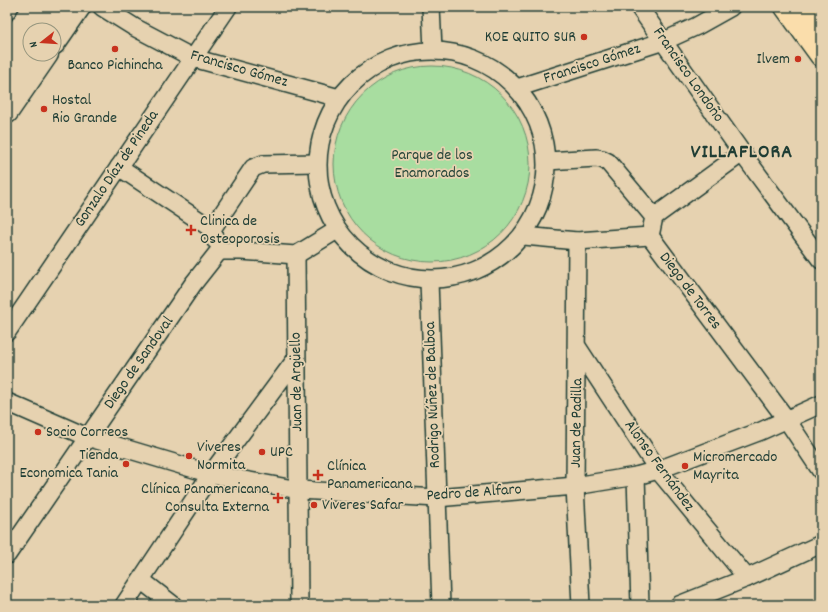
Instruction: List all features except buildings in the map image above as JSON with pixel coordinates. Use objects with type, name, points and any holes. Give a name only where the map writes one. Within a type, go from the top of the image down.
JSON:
[{"type":"main road","points":[[786,7],[821,55]]},
{"type":"main road","points":[[808,7],[821,26]]},
{"type":"street","points":[[7,47],[35,7]]},
{"type":"street","points":[[46,22],[56,7]]},
{"type":"street","points":[[62,31],[79,7]]},
{"type":"street","name":"Francisco Gómez","points":[[102,7],[134,27],[193,58],[339,98]]},
{"type":"street","name":"Gonzalo Díaz de Pineda","points":[[7,332],[228,7]]},
{"type":"street","points":[[431,7],[433,50]]},
{"type":"street","name":"Francisco Londoño","points":[[639,7],[742,153],[821,260]]},
{"type":"street","name":"Francisco Gómez","points":[[517,88],[664,41],[697,26],[732,7]]},
{"type":"street","points":[[433,50],[464,54],[493,67],[517,88],[538,121],[547,160],[542,200],[524,236],[497,261],[465,276],[429,281],[393,274],[362,256],[337,230],[322,198],[317,163],[323,129],[339,98],[364,72],[397,55],[433,50]]},
{"type":"street","points":[[7,78],[22,56]]},
{"type":"street","points":[[7,112],[41,62]]},
{"type":"street","points":[[547,160],[602,158],[608,162],[654,217],[742,153]]},
{"type":"street","points":[[212,229],[253,168],[263,164],[317,163]]},
{"type":"street","points":[[119,166],[212,229],[219,251],[296,255],[337,230]]},
{"type":"street","name":"Diego de Torres","points":[[654,217],[650,236],[787,420],[821,471]]},
{"type":"street","points":[[524,236],[577,241],[650,236]]},
{"type":"street","name":"Juan de Padilla","points":[[577,241],[578,348],[576,486],[581,605]]},
{"type":"street","name":"Diego de Sandoval","points":[[7,555],[202,272],[219,251]]},
{"type":"street","name":"Juan de Argüello","points":[[296,255],[296,359],[300,490],[299,605]]},
{"type":"street","name":"Rodrigo Núñez de Balboa","points":[[429,281],[441,605]]},
{"type":"street","name":"Alonso Fernández","points":[[578,348],[658,470],[747,578]]},
{"type":"street","points":[[124,605],[211,474],[296,359]]},
{"type":"street","name":"Pedro de Alfaro","points":[[7,402],[87,438],[211,474],[300,490],[437,498],[576,486],[636,476],[658,470],[787,420],[821,404]]},
{"type":"street","points":[[636,476],[640,605]]},
{"type":"street","points":[[679,605],[747,578],[821,544]]},
{"type":"street","points":[[141,580],[173,605]]},
{"type":"green space","name":"Parque de los Enamorados","points":[[432,66],[451,68],[478,78],[494,88],[508,102],[522,127],[528,145],[530,164],[528,183],[518,210],[508,226],[494,240],[469,254],[451,260],[432,262],[413,260],[386,250],[370,240],[356,226],[342,201],[336,183],[334,164],[336,145],[346,118],[356,102],[370,88],[395,74],[413,68]]},
{"type":"place","name":"KOE QUITO SUR","points":[[584,37]]},
{"type":"place","name":"Banco Pichincha","points":[[115,49]]},
{"type":"place","name":"Ilvem","points":[[798,59]]},
{"type":"place","name":"Hostal Rio Grande","points":[[44,109]]},
{"type":"place","name":"Clinica de Osteoporosis","points":[[191,230]]},
{"type":"place","name":"Socio Correos","points":[[38,432]]},
{"type":"place","name":"UPC","points":[[262,452]]},
{"type":"place","name":"Viveres Normita","points":[[189,456]]},
{"type":"place","name":"Tienda Economica Tania","points":[[126,464]]},
{"type":"place","name":"Micromercado Mayrita","points":[[685,466]]},
{"type":"place","name":"Clínica Panamericana","points":[[318,475]]},
{"type":"place","name":"Clínica Panamericana Consulta Externa","points":[[278,498]]},
{"type":"place","name":"Viveres Safar","points":[[314,505]]},
{"type":"district","name":"VILLAFLORA","points":[[742,153]]}]
